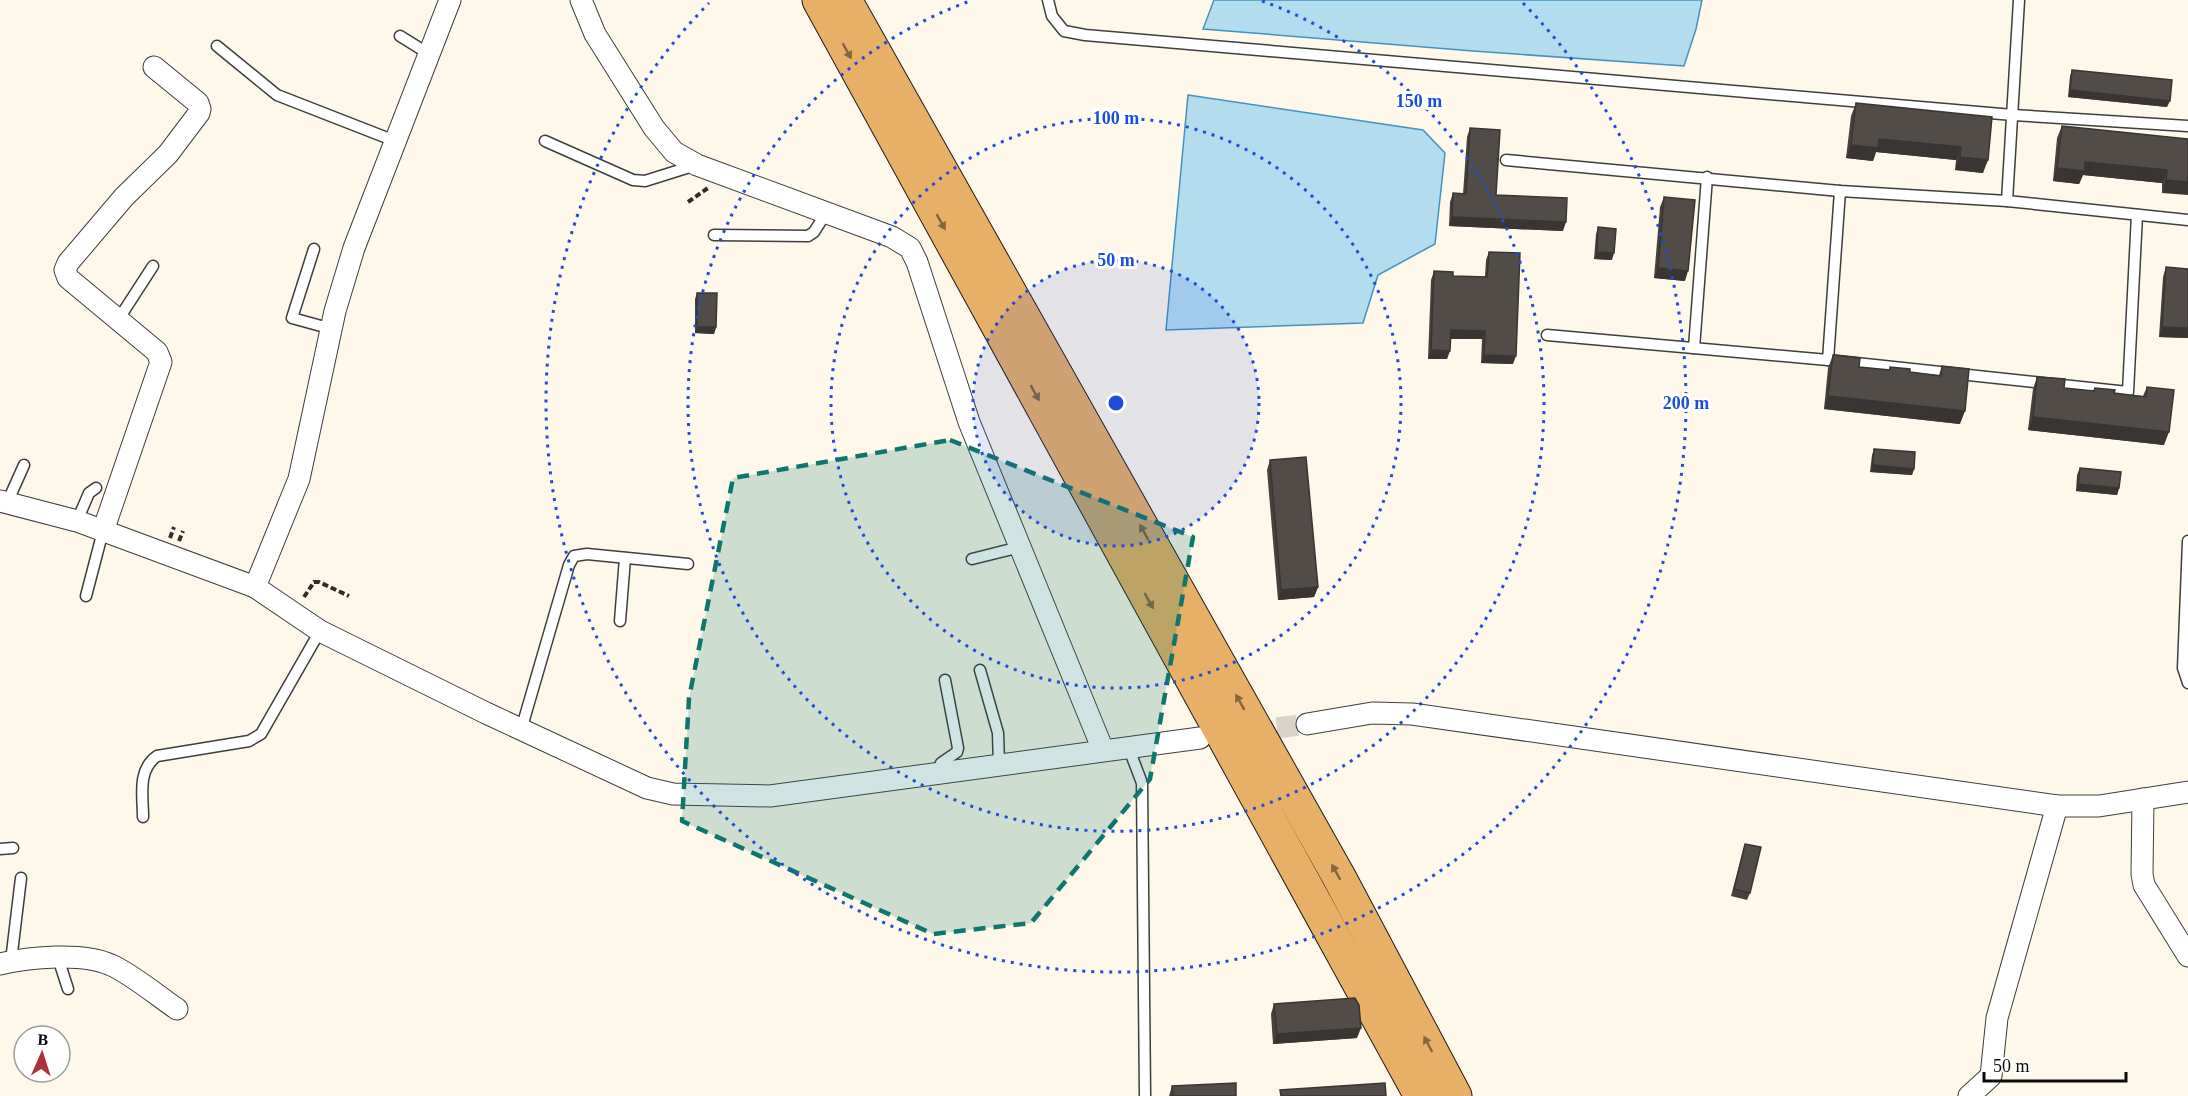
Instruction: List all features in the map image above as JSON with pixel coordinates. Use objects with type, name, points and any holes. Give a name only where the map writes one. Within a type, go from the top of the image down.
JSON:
[{"type":"highway","points":[[819,0],[1421,1096]]},
{"type":"highway","points":[[844,0],[1339,877],[1455,1096]]},
{"type":"street","points":[[255,587],[299,479],[332,329],[354,248],[450,0]]},
{"type":"street","points":[[581,0],[595,34],[654,128],[674,152],[698,165],[892,237],[910,248],[917,262],[969,422],[1103,750]]},
{"type":"street","points":[[103,531],[161,362],[157,352],[68,278],[65,270],[68,263],[124,197],[168,154],[199,113],[198,103],[154,68]]},
{"type":"street","points":[[4,502],[77,521],[255,587],[320,631],[521,730],[647,788],[673,794],[770,796],[1200,738]]},
{"type":"street","points":[[1307,724],[1372,713],[1412,714],[2056,806],[2099,806],[2188,792]]},
{"type":"street","points":[[2143,799],[2142,874],[2144,885],[2188,956]]},
{"type":"street","points":[[1969,1096],[1991,1076],[1997,1018],[2056,806]]},
{"type":"street","points":[[5,963],[58,958],[96,959],[113,965],[177,1009]]},
{"type":"lane","points":[[1048,0],[1052,16],[1064,31],[1085,35],[2013,115],[2188,126]]},
{"type":"lane","points":[[2007,201],[2019,0]]},
{"type":"lane","points":[[400,36],[429,54]]},
{"type":"lane","points":[[216,46],[277,95],[395,141]]},
{"type":"lane","points":[[545,141],[633,180],[645,181],[698,165]]},
{"type":"lane","points":[[1506,160],[1840,190],[2007,201],[2188,220]]},
{"type":"lane","points":[[1694,348],[1707,177]]},
{"type":"lane","points":[[1828,360],[1840,190]]},
{"type":"lane","points":[[714,235],[808,236],[814,232],[826,213]]},
{"type":"lane","points":[[1547,335],[1828,360],[2128,392],[2137,215]]},
{"type":"lane","points":[[314,249],[292,318],[332,329]]},
{"type":"lane","points":[[118,320],[153,266]]},
{"type":"lane","points":[[4,502],[24,465]]},
{"type":"lane","points":[[77,521],[89,493],[96,488]]},
{"type":"lane","points":[[86,596],[103,531]]},
{"type":"lane","points":[[2188,541],[2183,668],[2188,683]]},
{"type":"lane","points":[[972,559],[1020,548]]},
{"type":"lane","points":[[521,730],[569,565],[574,556],[587,554],[688,564]]},
{"type":"lane","points":[[620,621],[625,558]]},
{"type":"lane","points":[[143,817],[143,773],[149,761],[157,756],[256,738],[261,734],[320,631]]},
{"type":"lane","points":[[980,670],[998,733],[999,764]]},
{"type":"lane","points":[[938,772],[941,763],[957,752],[958,748],[945,680]]},
{"type":"lane","points":[[1129,748],[1142,783],[1145,1096]]},
{"type":"lane","points":[[0,849],[13,848]]},
{"type":"lane","points":[[5,963],[21,878]]},
{"type":"lane","points":[[58,958],[68,989]]},
{"type":"path","points":[[294,613],[314,582],[319,582],[349,596]]},
{"type":"highlighted area","points":[[950,440],[1193,537],[1150,779],[1031,923],[933,934],[682,821],[689,698],[733,478]]},
{"type":"water","points":[[1214,0],[1702,0],[1696,29],[1684,66],[1203,29]]},
{"type":"water","points":[[1188,95],[1423,130],[1445,153],[1435,244],[1378,275],[1363,323],[1166,330]]},
{"type":"building","points":[[2072,70],[2172,80],[2170,101],[2070,90]]},
{"type":"building","points":[[1856,103],[1992,117],[1988,160],[1960,157],[1961,147],[1879,139],[1878,148],[1851,145]]},
{"type":"building","points":[[2062,126],[2188,139],[2188,182],[2166,180],[2167,170],[2085,162],[2084,171],[2057,168]]},
{"type":"building","points":[[1470,128],[1500,130],[1496,195],[1567,198],[1566,222],[1452,217],[1453,193],[1466,194]]},
{"type":"building","points":[[1664,197],[1695,200],[1688,271],[1658,268]]},
{"type":"building","points":[[1598,227],[1616,229],[1614,253],[1597,252]]},
{"type":"building","points":[[1489,252],[1520,253],[1516,356],[1484,355],[1485,331],[1451,330],[1450,351],[1431,350],[1434,271],[1453,272],[1453,276],[1487,277]]},
{"type":"building","points":[[2166,267],[2188,269],[2188,328],[2162,327]]},
{"type":"building","points":[[697,293],[717,293],[716,327],[697,327]]},
{"type":"building","points":[[1833,355],[1860,358],[1859,367],[1910,369],[1910,372],[1941,376],[1942,366],[1969,369],[1965,411],[1828,396]]},
{"type":"building","points":[[2037,377],[2065,379],[2064,388],[2094,391],[2095,388],[2115,390],[2114,393],[2146,397],[2147,387],[2174,390],[2169,432],[2033,417]]},
{"type":"building","points":[[1874,449],[1915,452],[1914,469],[1873,465]]},
{"type":"building","points":[[1306,457],[1318,587],[1281,590],[1270,460]]},
{"type":"building","points":[[2080,468],[2121,472],[2119,488],[2078,484]]},
{"type":"building","points":[[1745,844],[1761,847],[1750,893],[1734,889]]},
{"type":"building","points":[[1355,998],[1359,1005],[1361,1028],[1277,1034],[1274,1004]]},
{"type":"building","points":[[1236,1083],[1236,1096],[1173,1096],[1172,1086]]},
{"type":"building","points":[[1385,1083],[1386,1096],[1281,1096],[1280,1090]]},
{"type":"tunnel","points":[[1246,732],[1307,724]]}]
